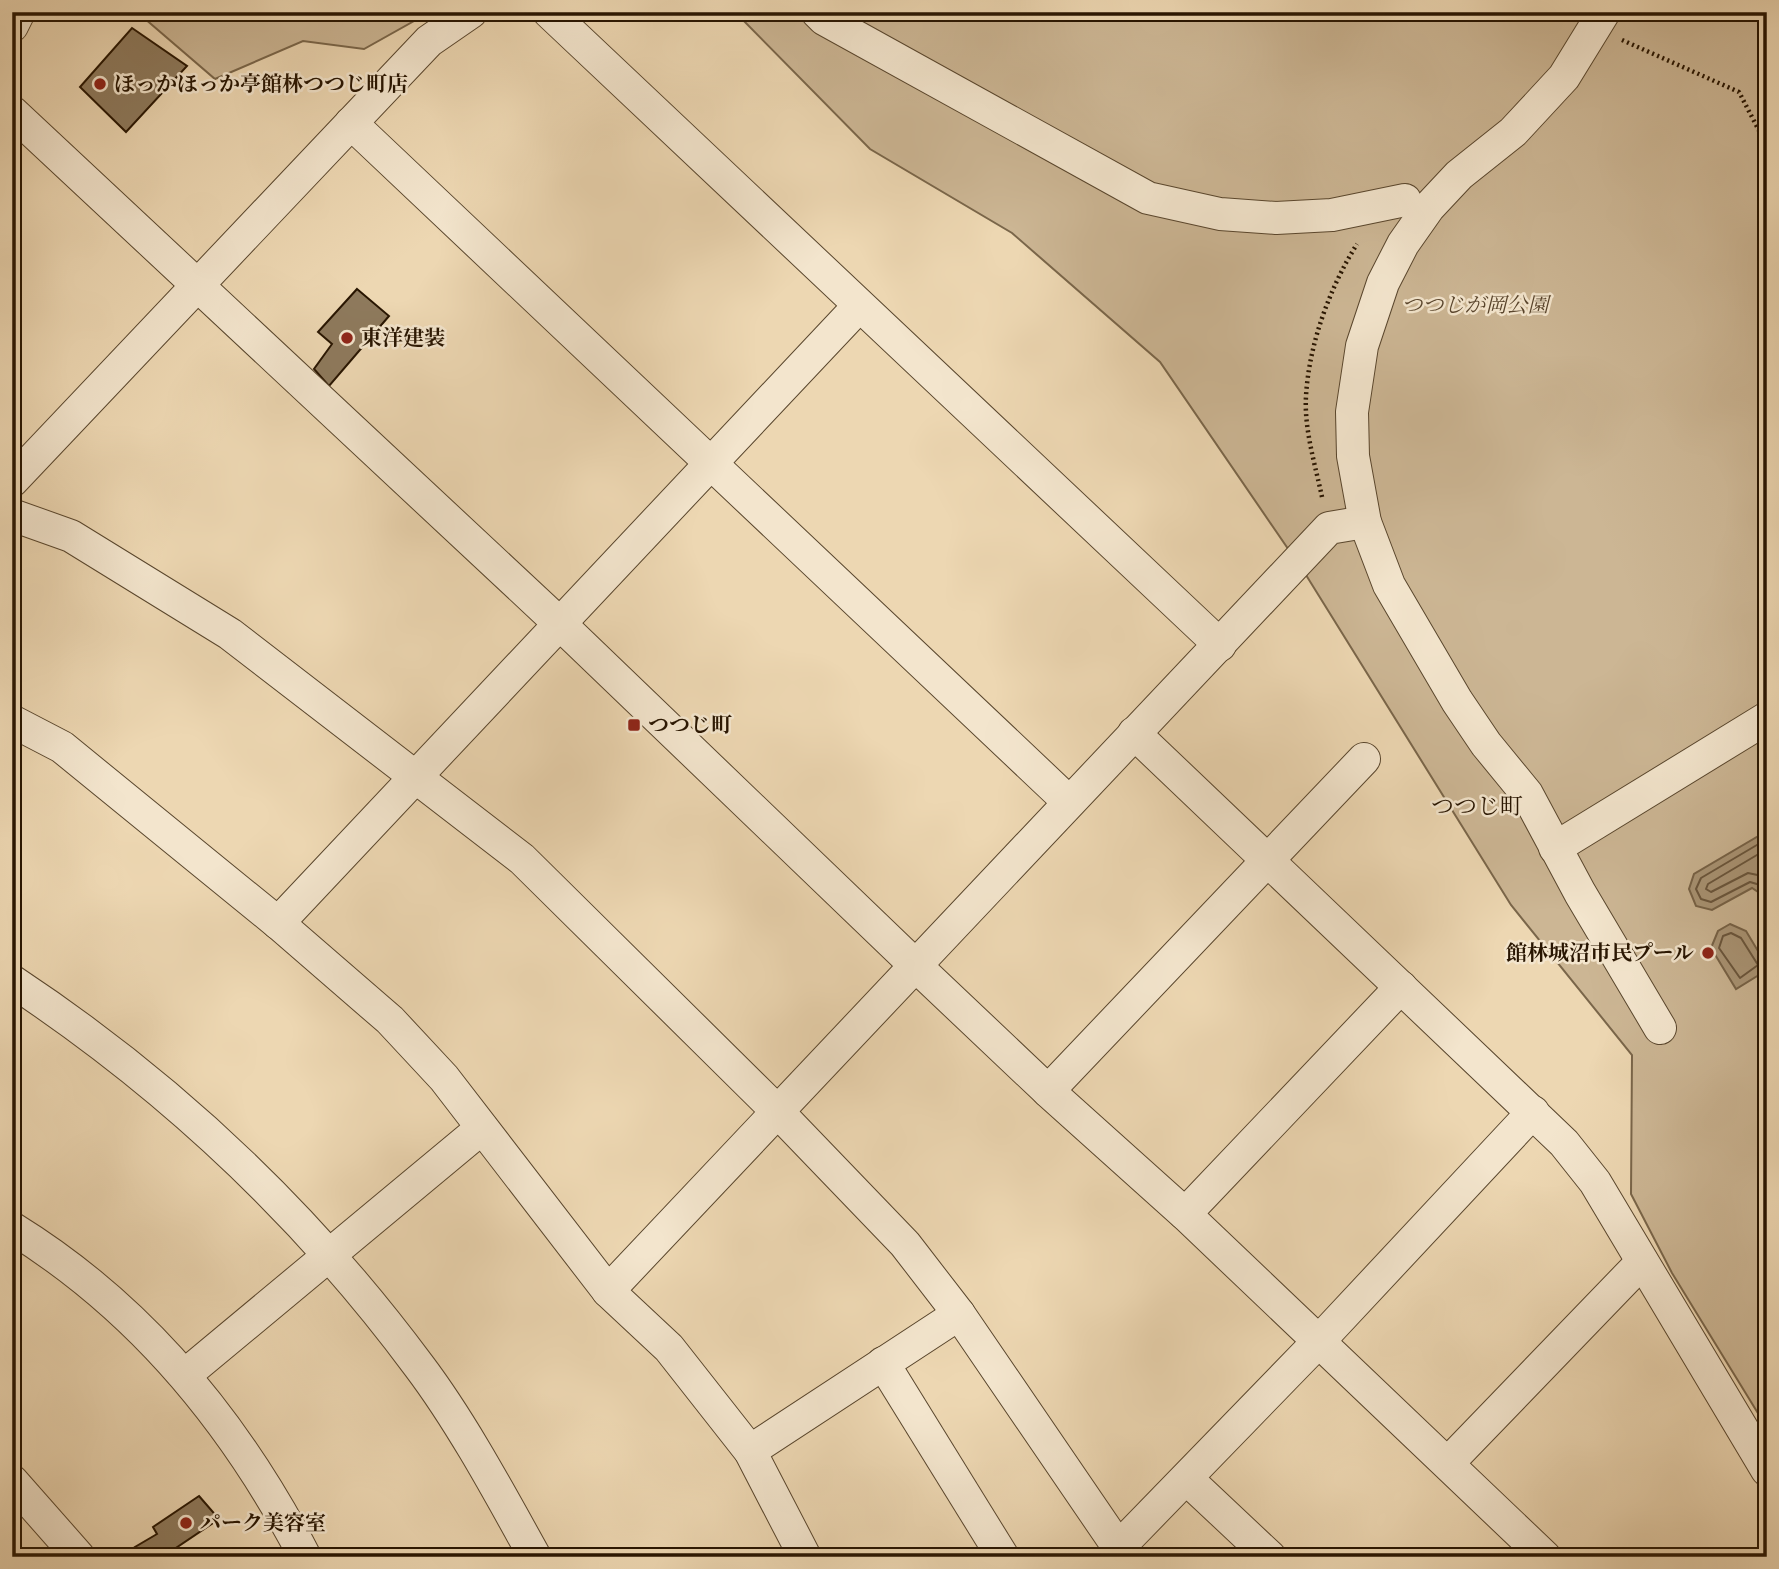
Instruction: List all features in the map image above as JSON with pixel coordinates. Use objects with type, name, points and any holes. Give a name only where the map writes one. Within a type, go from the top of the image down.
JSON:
[{"type":"street","points":[[12,26],[19,12]]},
{"type":"street","points":[[12,481],[429,41],[471,12]]},
{"type":"street","points":[[549,12],[1220,645]]},
{"type":"street","points":[[817,12],[1147,198],[1220,214],[1276,218],[1332,215],[1405,200]]},
{"type":"street","points":[[1600,20],[1564,77],[1513,132],[1459,175],[1429,207],[1403,244],[1383,283],[1362,346],[1352,411],[1355,478],[1375,554],[1406,614],[1486,744],[1527,794],[1555,848],[1660,1028]]},
{"type":"street","points":[[12,112],[559,623],[1048,1091],[1185,1213],[1449,1462],[1545,1557]]},
{"type":"street","points":[[351,124],[1069,802]]},
{"type":"street","points":[[278,923],[859,306]]},
{"type":"street","points":[[12,515],[71,536],[230,634],[522,859],[778,1112],[905,1244],[959,1314],[1122,1552],[1186,1479],[1533,1112]]},
{"type":"street","points":[[608,1291],[1329,528],[1365,522]]},
{"type":"street","points":[[1555,848],[1767,718]]},
{"type":"street","points":[[12,721],[62,747],[278,923],[390,1020],[444,1078],[608,1291],[669,1348],[750,1451],[805,1557]]},
{"type":"street","points":[[1134,733],[1564,1143],[1595,1182],[1767,1470]]},
{"type":"street","points":[[1048,1091],[1364,759]]},
{"type":"street","points":[[12,981],[135,1072],[224,1145],[331,1255],[421,1368],[535,1557]]},
{"type":"street","points":[[1185,1213],[1401,987]]},
{"type":"street","points":[[185,1375],[482,1128]]},
{"type":"street","points":[[12,1228],[114,1302],[185,1375],[252,1463],[305,1557]]},
{"type":"street","points":[[1449,1462],[1642,1262]]},
{"type":"street","points":[[750,1451],[959,1314]]},
{"type":"street","points":[[883,1363],[1003,1557]]},
{"type":"street","points":[[1186,1479],[1270,1557]]},
{"type":"street","points":[[12,1481],[79,1557]]},
{"type":"path","points":[[1600,20],[1739,92],[1767,146]]},
{"type":"green space","points":[[137,12],[430,12],[364,49],[303,41],[215,79]]},
{"type":"green space","name":"つつじが岡公園","points":[[735,12],[1767,12],[1767,1428],[1672,1273],[1631,1194],[1632,1055],[1511,905],[1306,575],[1160,362],[1012,233],[870,149]]},
{"type":"water","points":[[1767,831],[1767,898],[1752,888],[1712,910],[1696,906],[1689,889],[1694,874]]},
{"type":"water","points":[[1730,924],[1746,931],[1767,966],[1767,970],[1736,989],[1711,948],[1718,931]]},
{"type":"building","points":[[132,28],[187,66],[126,132],[80,87]]},
{"type":"building","name":"東洋建装","points":[[357,289],[389,316],[329,386],[314,369],[332,344],[318,332]]},
{"type":"building","name":"パーク美容室","points":[[199,1496],[219,1519],[173,1550],[175,1557],[143,1557],[135,1547],[157,1534],[153,1527]]},
{"type":"place","name":"ほっかほっか亭館林つつじ町店","points":[[100,84]]},
{"type":"place","name":"東洋建装","points":[[347,338]]},
{"type":"place","name":"つつじ町","points":[[634,725]]},
{"type":"place","name":"館林城沼市民プール","points":[[1708,953]]},
{"type":"place","name":"パーク美容室","points":[[186,1523]]},
{"type":"district","name":"つつじ町","points":[[1477,806]]}]
